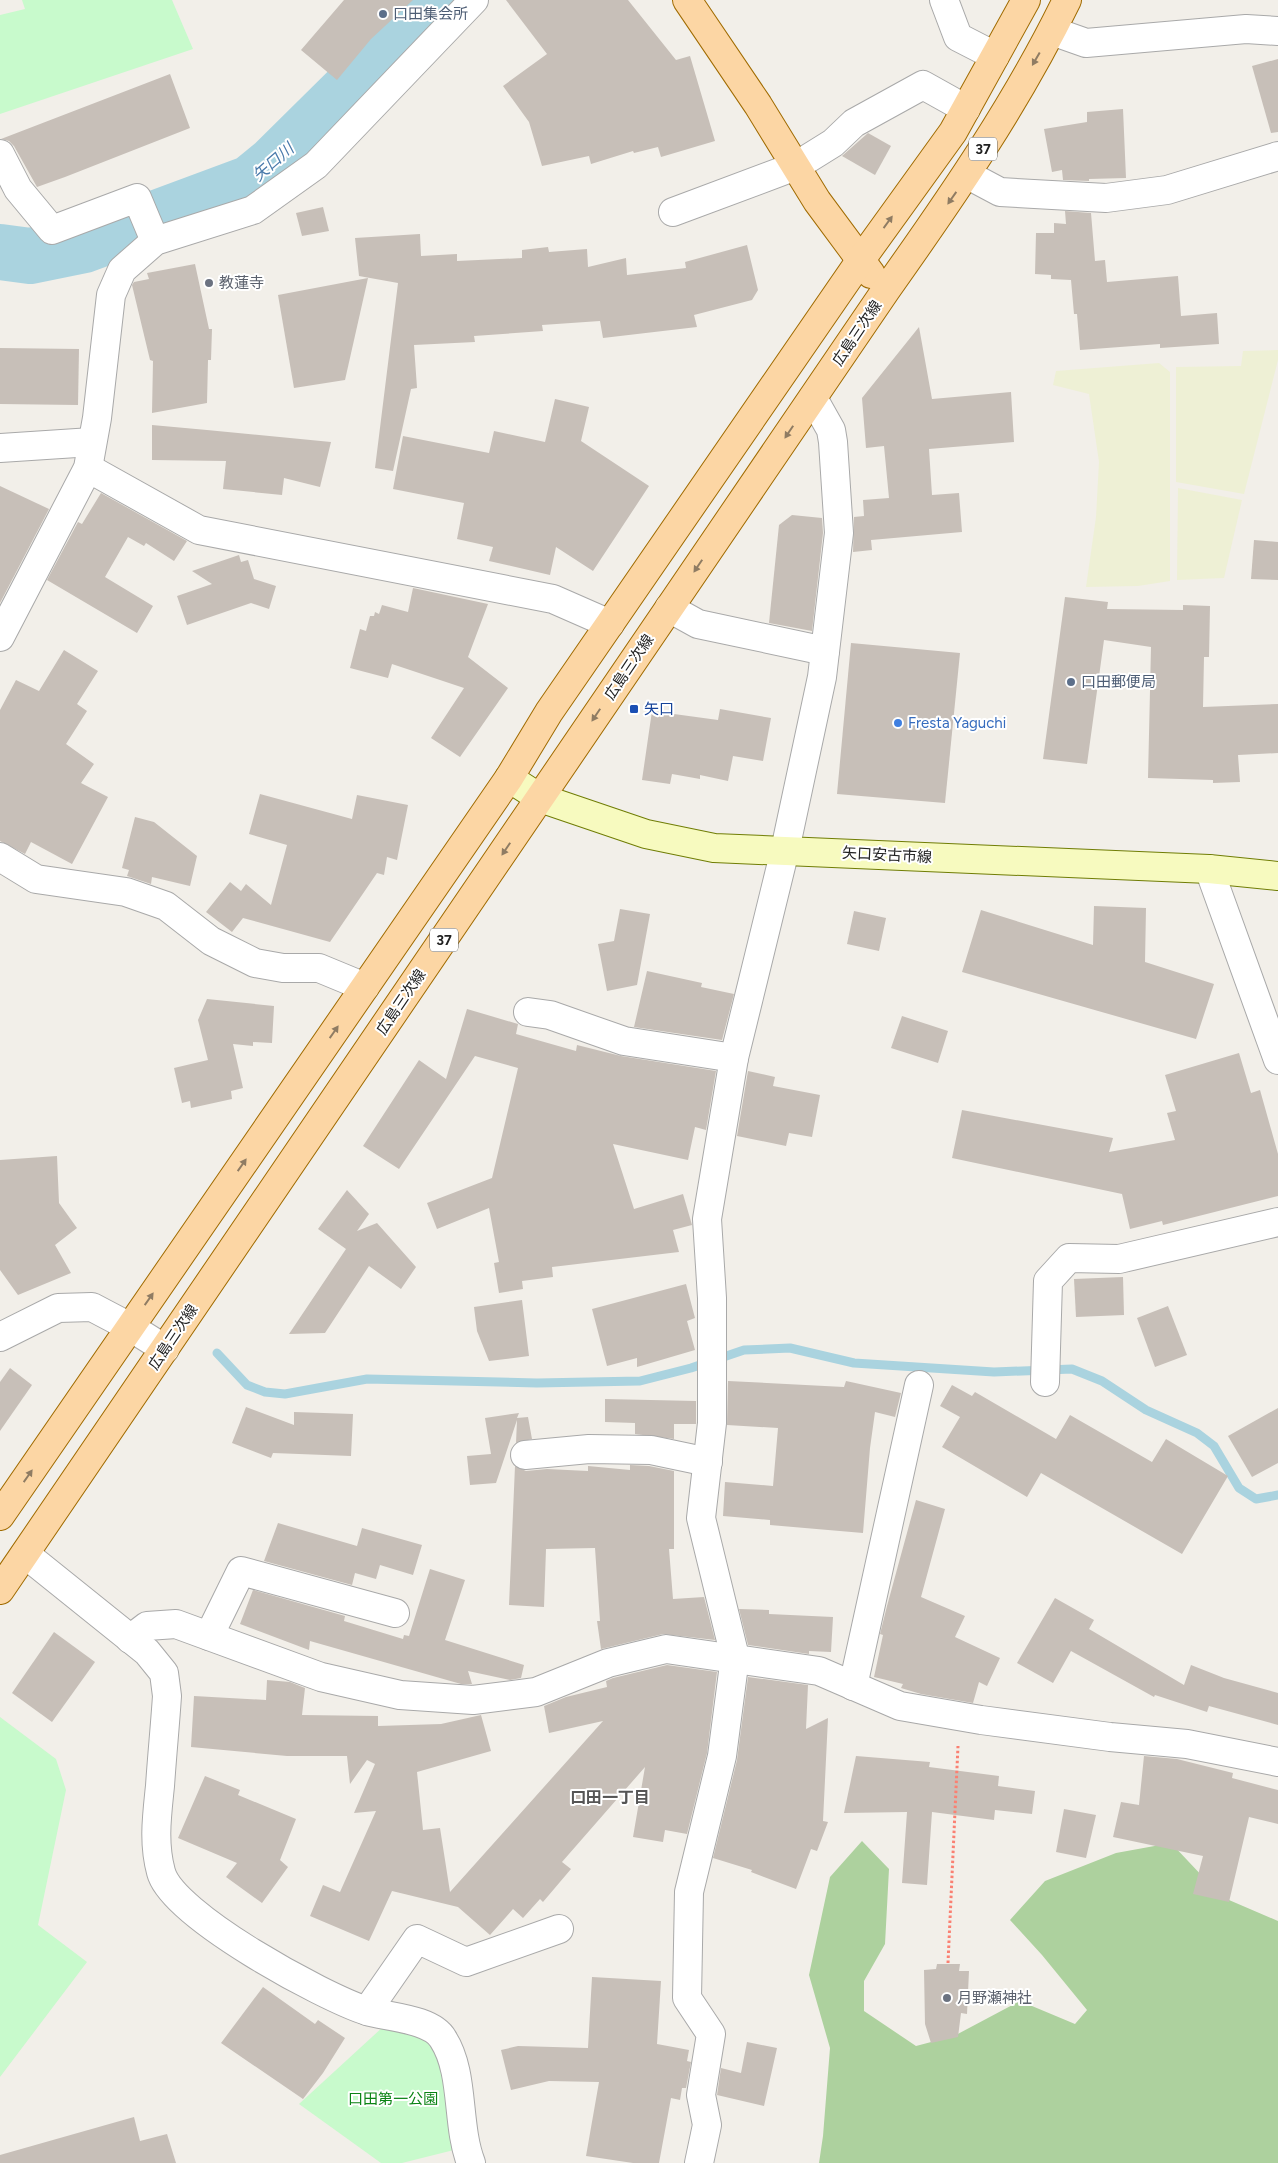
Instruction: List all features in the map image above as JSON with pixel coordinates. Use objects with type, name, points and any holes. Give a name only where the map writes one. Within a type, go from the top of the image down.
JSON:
[{"type":"main road","name":"広島三次線","points":[[687,0],[738,73],[796,166],[860,261],[886,290]]},
{"type":"main road","name":"37","points":[[0,1516],[509,778],[549,712],[860,261],[953,132],[1026,0]]},
{"type":"main road","name":"広島三次線","points":[[0,1590],[886,290],[968,175],[1069,1]]},
{"type":"main road","name":"矢口安古市線","points":[[509,778],[540,798],[646,834],[714,848],[1210,869],[1278,876]]},
{"type":"street","points":[[0,637],[90,455],[111,296],[122,270],[153,237],[253,210],[316,165],[474,0]]},
{"type":"street","points":[[944,0],[958,37],[995,56]]},
{"type":"street","points":[[1052,31],[1086,43],[1246,28],[1278,31]]},
{"type":"street","points":[[673,212],[796,166],[833,143],[854,123],[923,85],[966,108]]},
{"type":"street","points":[[0,154],[18,189],[52,230],[137,198],[153,237]]},
{"type":"street","points":[[968,175],[1000,192],[1106,198],[1167,190],[1278,156]]},
{"type":"street","points":[[699,2163],[707,2125],[701,2095],[711,2034],[687,1998],[689,1892],[722,1756],[735,1657],[701,1518],[712,1423],[712,1298],[707,1219],[734,1058],[785,850],[822,677],[839,533],[831,430],[813,398]]},
{"type":"street","points":[[0,448],[90,455],[199,530],[553,599],[610,624]]},
{"type":"street","points":[[669,608],[698,624],[825,651]]},
{"type":"street","points":[[0,857],[36,879],[126,892],[166,906],[211,941],[255,963],[283,968],[319,968],[365,987]]},
{"type":"street","points":[[1210,869],[1278,1060]]},
{"type":"street","points":[[528,1012],[550,1015],[624,1042],[734,1058]]},
{"type":"street","points":[[1045,1382],[1048,1281],[1069,1258],[1120,1259],[1278,1222]]},
{"type":"street","points":[[0,1337],[58,1308],[92,1307],[130,1327],[165,1349]]},
{"type":"street","points":[[853,1686],[919,1386]]},
{"type":"street","points":[[526,1455],[590,1449],[651,1450],[708,1462]]},
{"type":"street","points":[[25,1554],[147,1652],[164,1673],[167,1696],[155,1844],[161,1874],[178,1900],[255,1955],[303,1983],[366,2011],[426,2025],[443,2037],[453,2061],[463,2143],[471,2163]]},
{"type":"street","points":[[209,1636],[241,1571],[395,1613]]},
{"type":"street","points":[[130,1639],[147,1626],[176,1624],[321,1677],[400,1695],[473,1700],[536,1692],[608,1662],[666,1649],[735,1657],[819,1671],[900,1706],[1110,1737],[1187,1744],[1278,1762]]},
{"type":"street","points":[[366,2011],[417,1939],[466,1962],[559,1929]]},
{"type":"path","points":[[948,1963],[960,1716]]},
{"type":"green space","points":[[22,0],[172,0],[193,49],[0,114],[0,15],[25,9]]},
{"type":"green space","points":[[1278,350],[1278,360],[1244,494],[1176,482],[1176,367],[1241,366],[1243,351]]},
{"type":"green space","points":[[1159,363],[1170,372],[1170,581],[1138,586],[1086,587],[1096,517],[1099,462],[1089,394],[1053,385],[1056,371]]},
{"type":"green space","points":[[1178,488],[1242,500],[1224,578],[1177,580]]},
{"type":"green space","points":[[0,1717],[56,1759],[66,1790],[38,1925],[87,1962],[0,2077]]},
{"type":"green space","points":[[862,1841],[889,1869],[885,1944],[864,1981],[864,2011],[916,2046],[954,2036],[1020,2001],[1075,2024],[1087,2010],[1042,1955],[1010,1920],[1045,1881],[1116,1853],[1171,1843],[1222,1897],[1278,1921],[1278,2163],[819,2163],[830,2048],[809,1975],[830,1877]]},
{"type":"green space","name":"口田第一公園","points":[[384,2026],[429,2041],[446,2060],[458,2149],[402,2163],[381,2163],[299,2104]]},
{"type":"building","points":[[344,0],[413,0],[371,39],[337,80],[301,50]]},
{"type":"building","points":[[506,0],[628,0],[676,60],[690,56],[715,141],[661,157],[658,147],[634,153],[633,151],[591,164],[589,156],[542,166],[529,122],[503,86],[547,54]]},
{"type":"building","points":[[1278,59],[1278,132],[1271,133],[1252,66]]},
{"type":"building","points":[[170,74],[190,128],[65,177],[37,187],[14,146],[9,141],[1,139]]},
{"type":"building","points":[[1123,109],[1126,178],[1089,179],[1089,181],[1063,180],[1062,170],[1052,172],[1044,129],[1087,122],[1087,112]]},
{"type":"building","points":[[868,133],[891,146],[875,175],[842,156]]},
{"type":"building","points":[[323,207],[329,231],[302,236],[296,213]]},
{"type":"building","points":[[1065,211],[1091,213],[1095,261],[1105,260],[1107,282],[1178,276],[1181,316],[1217,313],[1219,344],[1160,348],[1160,344],[1080,350],[1077,314],[1074,314],[1071,280],[1051,279],[1051,275],[1035,274],[1036,233],[1054,233],[1054,223],[1066,224]]},
{"type":"building","points":[[420,234],[421,256],[457,254],[457,261],[522,258],[522,250],[548,247],[549,252],[587,249],[588,267],[626,258],[627,275],[686,268],[685,262],[747,245],[758,290],[752,300],[694,315],[697,327],[603,338],[600,321],[542,325],[543,331],[474,336],[475,342],[414,345],[417,388],[411,389],[393,471],[375,468],[398,283],[359,276],[355,238]]},
{"type":"building","points":[[195,264],[209,329],[212,329],[211,360],[208,360],[207,403],[152,413],[153,361],[150,360],[132,285],[134,282],[149,279],[147,273]]},
{"type":"building","points":[[368,278],[345,380],[294,388],[278,295]]},
{"type":"building","points":[[919,327],[932,399],[1011,392],[1014,442],[929,449],[932,495],[959,493],[962,532],[871,540],[872,550],[853,552],[854,517],[864,516],[863,500],[889,498],[884,446],[866,448],[862,398]]},
{"type":"building","points":[[0,348],[79,349],[78,405],[0,404]]},
{"type":"building","points":[[555,399],[589,407],[581,441],[649,486],[593,571],[556,547],[550,575],[489,561],[493,547],[457,539],[464,503],[393,489],[403,436],[489,453],[494,431],[545,442]]},
{"type":"building","points":[[152,425],[331,442],[320,487],[284,478],[282,495],[223,489],[226,461],[152,460]]},
{"type":"building","points":[[0,486],[49,509],[0,603]]},
{"type":"building","points":[[101,493],[187,541],[174,561],[146,543],[144,546],[128,537],[105,577],[153,606],[137,633],[47,580],[78,522],[82,524]]},
{"type":"building","points":[[792,515],[822,518],[823,533],[812,631],[769,623],[779,525]]},
{"type":"building","points":[[1254,540],[1278,542],[1278,580],[1251,579]]},
{"type":"building","points":[[239,555],[241,562],[248,560],[254,579],[276,586],[269,609],[251,603],[187,625],[177,596],[212,584],[192,571]]},
{"type":"building","points":[[413,588],[488,604],[468,657],[508,688],[460,757],[431,738],[464,688],[392,664],[388,678],[350,668],[360,629],[366,631],[370,616],[374,616],[375,612],[379,614],[382,605],[408,612]]},
{"type":"building","points":[[1065,597],[1108,602],[1107,609],[1183,610],[1183,605],[1210,606],[1209,657],[1204,657],[1203,707],[1278,704],[1278,753],[1238,755],[1240,782],[1213,783],[1213,780],[1148,778],[1151,647],[1104,640],[1087,764],[1043,759]]},
{"type":"building","name":"Fresta Yaguchi","points":[[851,643],[960,653],[945,803],[837,794]]},
{"type":"building","points":[[64,650],[98,671],[77,704],[87,711],[66,744],[94,764],[81,783],[108,797],[72,864],[31,842],[25,854],[0,841],[0,710],[16,680],[39,691]]},
{"type":"building","points":[[720,709],[771,718],[763,761],[733,756],[728,781],[700,775],[700,779],[672,774],[670,784],[642,780],[652,711],[718,720]]},
{"type":"building","points":[[260,794],[352,819],[357,795],[408,805],[397,860],[387,857],[384,875],[377,873],[330,942],[243,918],[232,932],[206,912],[230,882],[241,891],[246,884],[271,905],[287,845],[249,834]]},
{"type":"building","points":[[135,817],[154,822],[197,856],[190,886],[152,877],[151,884],[127,876],[129,870],[122,868]]},
{"type":"building","points":[[1094,906],[1146,908],[1145,962],[1214,984],[1196,1039],[962,972],[981,910],[1093,945]]},
{"type":"building","points":[[620,909],[650,914],[637,985],[607,991],[598,944],[614,941]]},
{"type":"building","points":[[854,911],[886,918],[879,951],[847,944]]},
{"type":"building","points":[[647,971],[702,983],[701,987],[734,994],[722,1040],[634,1027]]},
{"type":"building","points":[[207,999],[274,1006],[272,1043],[253,1042],[253,1046],[233,1044],[243,1088],[231,1091],[232,1099],[191,1108],[190,1101],[182,1103],[174,1068],[208,1060],[198,1020]]},
{"type":"building","points":[[467,1009],[518,1024],[516,1034],[576,1051],[577,1045],[621,1056],[716,1071],[706,1130],[695,1127],[688,1160],[613,1144],[634,1209],[683,1194],[692,1225],[673,1230],[679,1252],[552,1267],[553,1277],[522,1281],[523,1289],[499,1293],[494,1263],[499,1262],[489,1208],[437,1229],[427,1203],[492,1178],[518,1068],[475,1056],[399,1169],[363,1146],[419,1060],[446,1079]]},
{"type":"building","points":[[902,1016],[948,1031],[938,1063],[891,1048]]},
{"type":"building","points":[[1239,1053],[1251,1093],[1260,1090],[1278,1154],[1278,1196],[1163,1225],[1162,1221],[1130,1229],[1122,1194],[952,1158],[962,1110],[1113,1138],[1109,1152],[1175,1140],[1167,1113],[1176,1111],[1165,1075]]},
{"type":"building","points":[[748,1071],[775,1077],[773,1086],[820,1095],[812,1137],[789,1133],[786,1146],[737,1136]]},
{"type":"building","points":[[57,1156],[59,1203],[77,1228],[55,1245],[71,1273],[18,1295],[0,1270],[0,1160]]},
{"type":"building","points":[[347,1190],[369,1214],[357,1231],[377,1223],[416,1267],[401,1289],[369,1266],[325,1333],[289,1334],[346,1249],[318,1229]]},
{"type":"building","points":[[1123,1277],[1124,1315],[1076,1317],[1074,1279]]},
{"type":"building","points":[[686,1284],[695,1318],[687,1321],[695,1350],[637,1367],[637,1358],[607,1366],[592,1309]]},
{"type":"building","points":[[522,1300],[529,1356],[489,1361],[477,1331],[474,1307]]},
{"type":"building","points":[[1168,1306],[1187,1355],[1155,1367],[1137,1318]]},
{"type":"building","points":[[10,1368],[32,1385],[0,1431],[0,1382]]},
{"type":"building","points":[[728,1381],[844,1387],[846,1381],[901,1393],[895,1417],[875,1412],[863,1533],[770,1525],[770,1520],[723,1516],[725,1482],[773,1486],[778,1428],[727,1425]]},
{"type":"building","points":[[952,1385],[972,1396],[975,1392],[1056,1439],[1070,1415],[1152,1462],[1166,1439],[1228,1476],[1182,1554],[1041,1473],[1027,1497],[942,1447],[960,1417],[940,1406]]},
{"type":"building","points":[[605,1399],[696,1401],[696,1424],[674,1424],[674,1439],[635,1434],[635,1423],[605,1422]]},
{"type":"building","points":[[246,1407],[294,1425],[294,1412],[353,1414],[351,1456],[273,1453],[271,1458],[232,1443]]},
{"type":"building","points":[[1278,1408],[1278,1463],[1252,1477],[1228,1436]]},
{"type":"building","points":[[519,1413],[517,1418],[528,1417],[532,1439],[516,1443],[517,1420],[496,1483],[470,1485],[467,1456],[491,1454],[485,1418]]},
{"type":"building","points":[[630,1465],[649,1466],[674,1471],[674,1549],[669,1549],[673,1599],[704,1597],[715,1640],[663,1634],[601,1649],[597,1621],[600,1621],[595,1548],[546,1549],[544,1607],[509,1605],[515,1466],[526,1471],[547,1469],[588,1471],[588,1466],[630,1470]]},
{"type":"building","points":[[916,1500],[945,1509],[921,1597],[965,1616],[955,1637],[1000,1658],[987,1686],[979,1682],[973,1703],[921,1694],[901,1688],[903,1684],[874,1677],[883,1635],[880,1634]]},
{"type":"building","points":[[278,1523],[357,1546],[362,1528],[422,1545],[413,1575],[380,1565],[376,1579],[355,1573],[352,1585],[264,1561]]},
{"type":"building","points":[[430,1569],[465,1580],[445,1640],[524,1665],[521,1678],[510,1680],[468,1671],[472,1684],[461,1684],[310,1641],[309,1650],[240,1624],[253,1590],[345,1616],[344,1621],[403,1639],[404,1635],[409,1636]]},
{"type":"building","points":[[1055,1598],[1094,1620],[1089,1629],[1184,1685],[1191,1665],[1224,1678],[1278,1693],[1278,1725],[1209,1706],[1207,1712],[1155,1695],[1154,1697],[1071,1651],[1053,1683],[1017,1663]]},
{"type":"building","points":[[739,1609],[769,1610],[769,1614],[833,1617],[831,1652],[809,1651],[809,1654],[748,1645]]},
{"type":"building","points":[[54,1632],[95,1662],[52,1722],[12,1693]]},
{"type":"building","points":[[667,1665],[717,1672],[707,1753],[687,1834],[665,1830],[663,1842],[633,1837],[645,1767],[562,1862],[571,1869],[543,1902],[540,1899],[523,1918],[513,1909],[490,1935],[458,1907],[392,1891],[369,1941],[310,1916],[323,1885],[340,1892],[376,1811],[354,1813],[375,1764],[367,1760],[350,1784],[347,1756],[287,1756],[191,1747],[194,1696],[266,1700],[267,1680],[290,1682],[305,1688],[302,1715],[378,1716],[378,1726],[441,1724],[481,1715],[491,1751],[417,1772],[423,1830],[440,1828],[450,1892],[603,1721],[549,1733],[544,1706],[566,1697],[607,1687],[606,1681],[613,1678]]},
{"type":"building","points":[[748,1677],[808,1685],[806,1729],[828,1718],[823,1821],[828,1822],[817,1851],[811,1849],[796,1889],[751,1872],[752,1870],[713,1858],[737,1760]]},
{"type":"building","points":[[856,1756],[930,1762],[929,1767],[999,1776],[998,1786],[1035,1791],[1032,1814],[995,1810],[994,1820],[932,1812],[927,1885],[902,1883],[907,1812],[844,1813]]},
{"type":"building","points":[[1144,1756],[1177,1759],[1233,1773],[1232,1778],[1278,1790],[1278,1824],[1249,1817],[1229,1902],[1193,1894],[1203,1856],[1113,1837],[1121,1802],[1139,1805]]},
{"type":"building","points":[[205,1776],[240,1790],[238,1795],[296,1819],[280,1860],[288,1867],[262,1903],[226,1877],[237,1863],[178,1838]]},
{"type":"building","points":[[1064,1809],[1096,1815],[1086,1858],[1056,1852]]},
{"type":"building","points":[[937,1964],[960,1964],[959,1971],[969,1971],[967,2014],[961,2013],[958,2037],[931,2043],[925,2024],[924,1970],[936,1969]]},
{"type":"building","points":[[592,1977],[661,1981],[657,2044],[689,2050],[687,2061],[691,2062],[686,2088],[682,2088],[680,2100],[671,2098],[659,2163],[633,2163],[586,2156],[599,2082],[549,2081],[511,2090],[501,2050],[518,2046],[588,2048]]},
{"type":"building","points":[[263,1987],[315,2024],[318,2020],[345,2038],[323,2073],[303,2099],[221,2043]]},
{"type":"building","points":[[747,2042],[777,2048],[764,2106],[717,2095],[721,2068],[741,2073]]},
{"type":"building","points":[[134,2117],[140,2141],[167,2134],[176,2163],[0,2163],[0,2155]]},
{"type":"waterway","name":"矢口川","points":[[0,252],[30,256],[84,245],[251,183],[273,165],[440,0]]},
{"type":"waterway","points":[[217,1353],[247,1385],[265,1392],[285,1394],[367,1379],[537,1383],[640,1381],[691,1368],[744,1350],[790,1348],[854,1363],[994,1372],[1072,1369],[1102,1381],[1146,1410],[1197,1433],[1214,1446],[1239,1488],[1256,1499],[1278,1495]]},
{"type":"place","name":"口田集会所","points":[[383,14]]},
{"type":"place","name":"教蓮寺","points":[[209,283]]},
{"type":"place","name":"口田郵便局","points":[[1071,682]]},
{"type":"place","name":"矢口","points":[[634,709]]},
{"type":"place","name":"Fresta Yaguchi","points":[[898,723]]},
{"type":"place","name":"月野瀬神社","points":[[947,1998]]},
{"type":"district","name":"口田一丁目","points":[[610,1797]]}]
